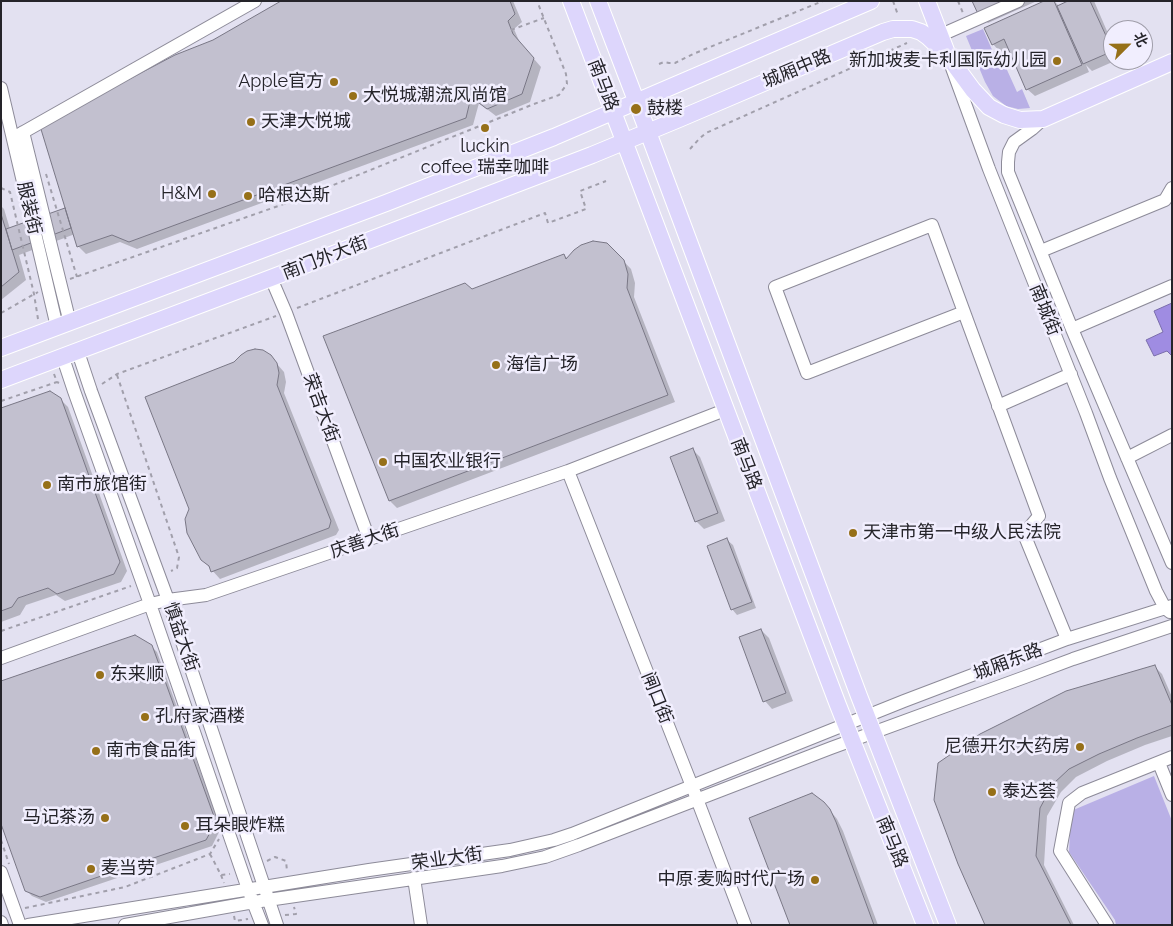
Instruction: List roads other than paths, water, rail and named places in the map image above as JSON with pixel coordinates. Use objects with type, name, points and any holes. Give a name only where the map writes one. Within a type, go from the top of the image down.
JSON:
[{"type":"main road","name":"南马路","points":[[571,1],[852,741],[925,925]]},
{"type":"main road","name":"南马路","points":[[598,1],[867,716],[948,925]]},
{"type":"main road","name":"城厢中路","points":[[637,102],[871,1]]},
{"type":"main road","name":"南城街","points":[[927,1],[948,56]]},
{"type":"main road","name":"城厢中路","points":[[648,132],[893,29],[912,29],[921,32],[948,56],[973,90],[989,106],[1004,115],[1020,120],[1043,119],[1172,62]]},
{"type":"main road","name":"南门外大街","points":[[1,348],[386,203],[637,102]]},
{"type":"main road","name":"南门外大街","points":[[1,380],[63,358],[648,132]]},
{"type":"street","points":[[63,325],[60,283],[18,135],[255,1]]},
{"type":"street","points":[[941,35],[1018,1]]},
{"type":"street","name":"南城街","points":[[948,56],[980,144],[1110,478],[1156,591],[1170,609]]},
{"type":"street","name":"服装街","points":[[1,88],[18,135],[47,288],[63,325]]},
{"type":"street","name":"南城街","points":[[1043,119],[1014,142],[1009,152],[1008,172],[1072,329],[1172,563]]},
{"type":"street","points":[[1041,251],[1165,200],[1172,188]]},
{"type":"street","points":[[964,312],[808,373],[775,287],[932,225],[1040,516],[1024,534],[1067,639]]},
{"type":"street","name":"荣吉大街","points":[[271,278],[286,313],[369,539]]},
{"type":"street","points":[[1072,329],[1172,286]]},
{"type":"street","name":"慎益大街","points":[[63,358],[262,925]]},
{"type":"street","name":"慎益大街","points":[[63,358],[91,392],[168,600],[277,925]]},
{"type":"street","points":[[998,406],[1071,374]]},
{"type":"street","name":"庆善大街","points":[[1,658],[150,604],[206,596],[568,471],[726,410]]},
{"type":"street","points":[[1127,458],[1172,435]]},
{"type":"street","name":"闸口街","points":[[568,471],[745,925]]},
{"type":"street","name":"城厢东路","points":[[846,724],[1067,639],[1170,609]]},
{"type":"street","name":"城厢东路","points":[[852,741],[1073,659],[1172,626]]},
{"type":"street","name":"荣业大街","points":[[28,925],[264,886],[510,850],[554,840],[846,724]]},
{"type":"street","name":"荣业大街","points":[[125,925],[254,902],[502,866],[545,856],[579,845],[852,741]]},
{"type":"street","points":[[1107,925],[1060,851],[1069,804],[1082,793],[1172,757]]},
{"type":"street","points":[[1159,763],[1172,795]]},
{"type":"street","points":[[1,872],[20,925]]},
{"type":"street","points":[[414,878],[420,925]]},
{"type":"place","name":"新加坡麦卡利国际幼儿园","points":[[1057,61]]},
{"type":"place","name":"Apple官方","points":[[334,82]]},
{"type":"place","name":"大悦城潮流风尚馆","points":[[353,96]]},
{"type":"place","name":"鼓楼","points":[[636,109]]},
{"type":"place","name":"天津大悦城","points":[[251,122]]},
{"type":"place","name":"luckin coffee 瑞幸咖啡","points":[[485,128]]},
{"type":"place","name":"H&M","points":[[212,194]]},
{"type":"place","name":"哈根达斯","points":[[248,196]]},
{"type":"place","name":"海信广场","points":[[496,365]]},
{"type":"place","name":"中国农业银行","points":[[383,462]]},
{"type":"place","name":"南市旅馆街","points":[[47,485]]},
{"type":"place","name":"天津市第一中级人民法院","points":[[853,533]]},
{"type":"place","name":"东来顺","points":[[100,675]]},
{"type":"place","name":"孔府家酒楼","points":[[145,717]]},
{"type":"place","name":"尼德开尔大药房","points":[[1080,747]]},
{"type":"place","name":"南市食品街","points":[[96,751]]},
{"type":"place","name":"泰达荟","points":[[992,792]]},
{"type":"place","name":"马记茶汤","points":[[105,818]]},
{"type":"place","name":"耳朵眼炸糕","points":[[185,826]]},
{"type":"place","name":"麦当劳","points":[[91,869]]},
{"type":"place","name":"中原·麦购时代广场","points":[[815,880]]}]
